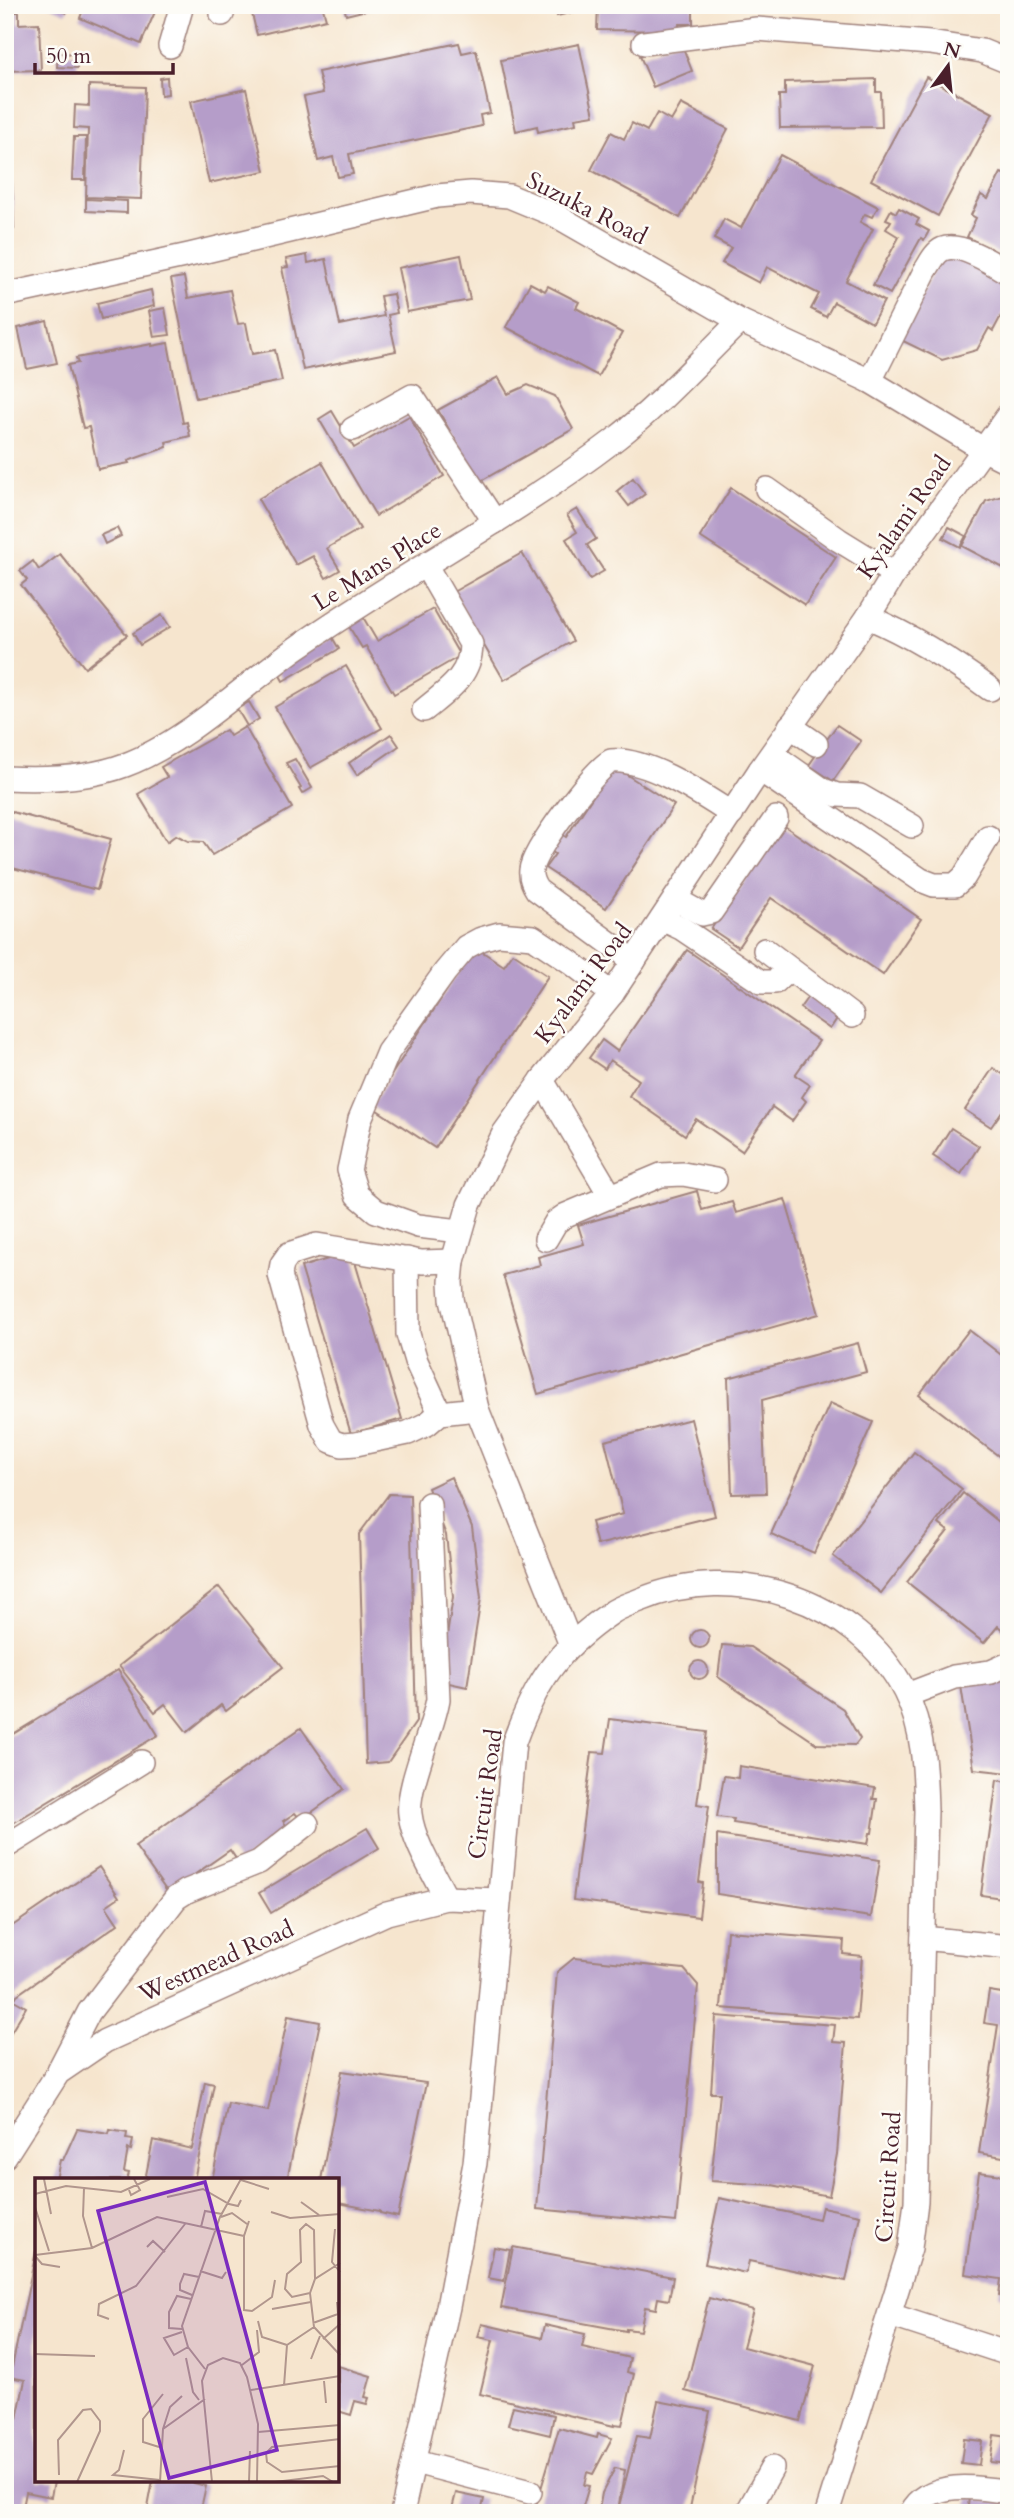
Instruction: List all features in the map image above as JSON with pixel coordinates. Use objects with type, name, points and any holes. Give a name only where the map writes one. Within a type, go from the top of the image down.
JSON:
[{"type":"lane","points":[[170,46],[182,5]]},
{"type":"lane","points":[[644,43],[757,29],[930,43],[982,51],[1009,62]]},
{"type":"lane","name":"Suzuka Road","points":[[5,295],[189,255],[437,196],[471,192],[509,196],[555,215],[740,321],[870,381],[1009,462]]},
{"type":"lane","points":[[870,381],[925,271],[943,249],[952,248],[975,254],[1009,273]]},
{"type":"lane","name":"Le Mans Place","points":[[5,778],[37,780],[74,776],[125,765],[160,748],[296,648],[581,465],[630,428],[740,321]]},
{"type":"lane","points":[[353,429],[412,396],[495,522]]},
{"type":"lane","name":"Kyalami Road","points":[[571,1645],[477,1409],[452,1299],[451,1282],[453,1261],[468,1205],[504,1133],[542,1080],[611,994],[894,574],[1009,414]]},
{"type":"lane","points":[[767,489],[839,540],[894,574]]},
{"type":"lane","points":[[424,710],[459,680],[471,657],[471,643],[426,566]]},
{"type":"lane","points":[[867,617],[933,649],[990,689]]},
{"type":"lane","points":[[790,726],[816,744]]},
{"type":"lane","points":[[634,961],[537,890],[530,872],[533,860],[547,837],[597,772],[611,761],[636,763],[689,787],[732,814]]},
{"type":"lane","points":[[766,762],[823,790],[837,795],[860,796],[912,826]]},
{"type":"lane","points":[[766,762],[922,880],[934,885],[955,885],[964,877],[988,837]]},
{"type":"lane","points":[[676,899],[702,914],[711,912],[776,818]]},
{"type":"lane","points":[[662,919],[681,928],[761,982],[775,982],[788,970]]},
{"type":"lane","points":[[460,1231],[418,1226],[376,1211],[357,1195],[349,1170],[360,1119],[388,1052],[466,947],[499,934],[533,937],[611,994]]},
{"type":"lane","points":[[765,950],[852,1016]]},
{"type":"lane","points":[[542,1080],[610,1195]]},
{"type":"lane","points":[[546,1239],[556,1222],[566,1215],[660,1175],[683,1174],[715,1180]]},
{"type":"lane","points":[[453,1261],[422,1262],[317,1245],[289,1254],[282,1264],[280,1275],[322,1425],[331,1441],[342,1445],[356,1444],[408,1433],[427,1424],[440,1413],[477,1409]]},
{"type":"lane","points":[[407,1259],[408,1334],[416,1361],[440,1413]]},
{"type":"lane","points":[[429,1504],[438,1699],[435,1720],[411,1793],[409,1811],[412,1826],[446,1898]]},
{"type":"lane","name":"Circuit Road","points":[[402,2513],[415,2462],[475,2163],[514,1742],[529,1701],[548,1670],[571,1645],[612,1612],[652,1595],[688,1586],[727,1584],[760,1587],[796,1597],[834,1618],[866,1641],[895,1674],[907,1695],[925,1763],[916,2202],[910,2248],[827,2513]]},
{"type":"lane","points":[[907,1695],[954,1677],[991,1672],[1009,1664]]},
{"type":"lane","points":[[5,1847],[141,1762]]},
{"type":"lane","points":[[58,2073],[89,2012],[176,1898],[259,1862],[307,1824]]},
{"type":"lane","name":"Westmead Road","points":[[5,2156],[58,2073],[105,2041],[387,1913],[446,1898],[499,1900]]},
{"type":"lane","points":[[923,1938],[1009,1947]]},
{"type":"lane","points":[[890,2315],[1009,2354]]},
{"type":"lane","points":[[415,2462],[530,2492]]},
{"type":"lane","points":[[747,2513],[772,2468]]},
{"type":"lane","points":[[911,2513],[914,2506],[927,2494],[948,2488],[974,2487],[1009,2492]]},
{"type":"building","points":[[47,5],[69,5],[66,13]]},
{"type":"building","points":[[85,5],[158,5],[141,44],[80,18]]},
{"type":"building","points":[[250,5],[322,5],[326,19],[257,35]]},
{"type":"building","points":[[344,5],[383,5],[383,6],[346,15]]},
{"type":"building","points":[[521,5],[575,5],[577,11],[557,16],[555,9],[523,11]]},
{"type":"building","points":[[598,5],[693,5],[693,24],[679,24],[679,31],[597,30]]},
{"type":"building","points":[[5,12],[19,12],[19,24],[39,23],[41,70],[5,71]]},
{"type":"building","points":[[680,40],[692,71],[653,87],[640,56]]},
{"type":"building","points":[[459,43],[462,53],[476,50],[490,113],[480,115],[482,126],[349,154],[353,174],[338,177],[333,157],[318,161],[304,97],[323,93],[318,72]]},
{"type":"building","points":[[579,44],[594,115],[575,118],[576,124],[538,132],[537,126],[516,131],[501,60]]},
{"type":"building","points":[[58,53],[78,54],[77,68],[57,67]]},
{"type":"building","points":[[167,77],[168,94],[161,95],[160,78]]},
{"type":"building","points":[[926,77],[993,113],[938,216],[871,180]]},
{"type":"building","points":[[876,79],[876,92],[881,92],[882,127],[780,128],[779,95],[785,95],[785,82]]},
{"type":"building","points":[[89,85],[145,87],[141,199],[86,197],[88,129],[74,128],[75,105],[89,106]]},
{"type":"building","points":[[5,88],[8,88],[14,229],[5,229]]},
{"type":"building","points":[[246,89],[265,171],[209,183],[191,101]]},
{"type":"building","points":[[681,104],[728,129],[680,218],[591,170],[611,132],[624,139],[632,123],[647,131],[657,113],[671,121]]},
{"type":"building","points":[[74,137],[86,137],[85,180],[72,180]]},
{"type":"building","points":[[780,155],[878,207],[872,217],[865,214],[860,222],[873,229],[846,281],[884,301],[872,323],[834,302],[826,317],[811,309],[819,294],[767,267],[759,283],[722,263],[731,248],[714,239],[724,219],[741,228]]},
{"type":"building","points":[[1001,173],[1009,176],[1009,259],[967,237],[976,218],[971,215],[981,195],[988,199]]},
{"type":"building","points":[[86,199],[127,201],[127,213],[86,211]]},
{"type":"building","points":[[899,208],[919,219],[916,224],[929,231],[924,240],[921,238],[890,294],[873,285],[899,237],[886,229],[891,221],[886,219],[891,210],[896,213]]},
{"type":"building","points":[[956,253],[1009,282],[1009,301],[993,331],[989,328],[977,350],[942,360],[899,339],[940,258]]},
{"type":"building","points":[[307,255],[308,263],[326,259],[340,325],[384,316],[380,296],[393,294],[397,313],[388,315],[396,351],[303,370],[282,268],[288,267],[286,259]]},
{"type":"building","points":[[461,255],[470,300],[407,312],[398,268]]},
{"type":"building","points":[[184,277],[188,298],[230,290],[238,324],[246,323],[252,354],[275,350],[282,381],[196,398],[171,279]]},
{"type":"building","points":[[530,283],[545,291],[548,286],[579,302],[576,308],[622,333],[598,376],[506,327]]},
{"type":"building","points":[[151,290],[154,306],[101,319],[97,303]]},
{"type":"building","points":[[165,308],[170,335],[154,337],[149,311]]},
{"type":"building","points":[[47,321],[57,363],[27,369],[18,328]]},
{"type":"building","points":[[168,343],[183,423],[187,422],[190,436],[166,442],[167,447],[128,461],[129,463],[98,469],[89,427],[83,428],[68,365],[78,363],[76,358]]},
{"type":"building","points":[[498,377],[508,394],[528,385],[555,396],[573,429],[479,482],[438,410]]},
{"type":"building","points":[[332,411],[354,448],[409,416],[444,476],[376,516],[319,419]]},
{"type":"building","points":[[322,462],[360,529],[327,548],[340,570],[326,578],[313,556],[296,565],[258,499]]},
{"type":"building","points":[[633,478],[645,494],[629,506],[617,491]]},
{"type":"building","points":[[731,488],[836,557],[805,605],[700,537]]},
{"type":"building","points":[[1009,494],[1009,571],[962,546],[986,501]]},
{"type":"building","points":[[577,509],[596,539],[587,545],[604,571],[590,579],[566,539],[577,532],[567,515]]},
{"type":"building","points":[[949,527],[966,536],[960,547],[943,538]]},
{"type":"building","points":[[117,528],[121,536],[105,544],[101,535]]},
{"type":"building","points":[[522,553],[573,641],[504,680],[453,592]]},
{"type":"building","points":[[60,554],[127,635],[85,668],[21,585],[27,580],[20,571],[33,561],[39,570]]},
{"type":"building","points":[[433,609],[460,656],[394,694],[366,646],[362,648],[348,625],[363,617],[377,641]]},
{"type":"building","points":[[162,615],[170,627],[140,645],[133,633]]},
{"type":"building","points":[[332,637],[339,649],[283,681],[277,670]]},
{"type":"building","points":[[346,666],[382,728],[310,768],[275,707]]},
{"type":"building","points":[[249,702],[259,719],[247,726],[237,709]]},
{"type":"building","points":[[837,725],[861,741],[833,781],[809,765]]},
{"type":"building","points":[[245,727],[292,808],[212,855],[203,842],[188,841],[176,835],[167,842],[138,794],[167,777],[161,767],[226,730],[230,736]]},
{"type":"building","points":[[391,734],[399,746],[357,775],[349,763]]},
{"type":"building","points":[[295,759],[312,788],[302,794],[286,763]]},
{"type":"building","points":[[613,766],[674,805],[606,908],[545,868],[555,854],[548,849],[559,832],[566,837]]},
{"type":"building","points":[[5,810],[111,839],[97,890],[5,866]]},
{"type":"building","points":[[783,825],[921,919],[883,975],[771,898],[738,947],[711,929]]},
{"type":"building","points":[[475,947],[504,966],[513,953],[548,976],[435,1148],[371,1106]]},
{"type":"building","points":[[687,950],[819,1041],[795,1075],[810,1085],[802,1097],[806,1101],[792,1121],[772,1107],[742,1151],[696,1119],[685,1135],[629,1096],[639,1080],[610,1060],[605,1069],[589,1058],[602,1040],[617,1051]]},
{"type":"building","points":[[810,994],[840,1014],[830,1029],[800,1008]]},
{"type":"building","points":[[993,1068],[1009,1078],[1009,1101],[991,1127],[965,1110]]},
{"type":"building","points":[[951,1128],[979,1146],[961,1174],[933,1156]]},
{"type":"building","points":[[697,1191],[702,1210],[732,1202],[736,1213],[785,1199],[819,1314],[538,1394],[503,1275],[540,1265],[538,1257],[584,1244],[578,1225]]},
{"type":"building","points":[[352,1252],[402,1419],[351,1434],[301,1267]]},
{"type":"building","points":[[969,1330],[1009,1361],[1009,1464],[919,1395]]},
{"type":"building","points":[[858,1343],[866,1372],[762,1400],[766,1493],[732,1494],[728,1378]]},
{"type":"building","points":[[830,1403],[873,1422],[814,1553],[771,1534]]},
{"type":"building","points":[[691,1419],[715,1516],[597,1545],[591,1522],[623,1514],[605,1441]]},
{"type":"building","points":[[914,1452],[962,1489],[881,1593],[833,1556]]},
{"type":"building","points":[[451,1477],[472,1527],[481,1598],[467,1687],[440,1681],[453,1597],[446,1535],[428,1488]]},
{"type":"building","points":[[963,1493],[1009,1530],[1009,1630],[1006,1633],[998,1626],[984,1643],[907,1582],[948,1531],[939,1524]]},
{"type":"building","points":[[389,1494],[410,1495],[416,1722],[388,1762],[366,1764],[359,1534]]},
{"type":"building","points":[[219,1587],[283,1667],[226,1711],[221,1705],[187,1732],[165,1704],[155,1712],[119,1666]]},
{"type":"building","points":[[700,1630],[706,1633],[709,1639],[706,1645],[700,1648],[694,1645],[691,1639],[694,1633]]},
{"type":"building","points":[[722,1645],[750,1647],[843,1709],[860,1739],[855,1745],[817,1744],[718,1677]]},
{"type":"building","points":[[695,1661],[703,1661],[708,1670],[706,1677],[695,1679],[690,1674],[690,1666]]},
{"type":"building","points":[[118,1670],[158,1735],[5,1828],[5,1739]]},
{"type":"building","points":[[1009,1674],[1009,1773],[974,1769],[961,1686]]},
{"type":"building","points":[[610,1719],[707,1732],[697,1804],[709,1806],[699,1882],[703,1883],[699,1917],[573,1900],[592,1752],[605,1753]]},
{"type":"building","points":[[301,1728],[344,1789],[301,1820],[295,1813],[283,1821],[288,1828],[239,1863],[230,1850],[168,1893],[135,1846]]},
{"type":"building","points":[[739,1766],[875,1788],[873,1799],[877,1799],[868,1844],[733,1823],[734,1819],[717,1817],[724,1776],[738,1778]]},
{"type":"building","points":[[997,1780],[1009,1782],[1009,1899],[981,1895]]},
{"type":"building","points":[[367,1828],[379,1848],[271,1913],[259,1893]]},
{"type":"building","points":[[717,1835],[880,1860],[871,1917],[717,1894]]},
{"type":"building","points":[[99,1867],[119,1897],[106,1906],[118,1924],[17,1995],[14,2000],[26,2007],[5,2042],[5,1931]]},
{"type":"building","points":[[727,1931],[844,1940],[843,1954],[862,1956],[857,2019],[721,2008]]},
{"type":"building","points":[[574,1958],[684,1969],[698,1985],[676,2222],[537,2209],[557,1972]]},
{"type":"building","points":[[1003,1985],[1009,1985],[1009,2158],[979,2153],[998,2025],[984,2023],[989,1991],[1002,1993]]},
{"type":"building","points":[[288,2016],[320,2022],[287,2178],[212,2178],[228,2103],[268,2111]]},
{"type":"building","points":[[716,2016],[835,2025],[833,2042],[846,2043],[837,2154],[829,2196],[772,2185],[711,2181],[720,2093],[711,2093]]},
{"type":"building","points":[[342,2071],[426,2083],[398,2217],[340,2203],[340,2178],[321,2178]]},
{"type":"building","points":[[205,2082],[214,2084],[194,2178],[145,2178],[153,2140],[192,2149]]},
{"type":"building","points":[[77,2129],[109,2134],[110,2130],[127,2133],[126,2139],[133,2140],[131,2150],[128,2149],[124,2172],[129,2173],[128,2178],[56,2178],[60,2160],[63,2160]]},
{"type":"building","points":[[979,2172],[1009,2176],[1009,2298],[999,2295],[1001,2279],[965,2274]]},
{"type":"building","points":[[719,2198],[819,2219],[822,2207],[860,2215],[846,2281],[749,2261],[746,2273],[705,2264]]},
{"type":"building","points":[[494,2247],[510,2250],[504,2281],[488,2278]]},
{"type":"building","points":[[513,2247],[673,2277],[669,2300],[658,2298],[656,2309],[645,2307],[640,2331],[626,2331],[501,2308]]},
{"type":"building","points":[[35,2256],[35,2483],[54,2483],[51,2497],[26,2492],[22,2513],[5,2513],[5,2416],[17,2419],[25,2380],[10,2377]]},
{"type":"building","points":[[709,2298],[753,2310],[743,2347],[815,2366],[800,2421],[685,2391]]},
{"type":"building","points":[[482,2324],[542,2338],[545,2325],[585,2334],[582,2347],[630,2358],[627,2372],[634,2374],[622,2425],[614,2426],[480,2394],[493,2340],[478,2337]]},
{"type":"building","points":[[340,2367],[371,2376],[365,2397],[369,2398],[367,2404],[355,2401],[351,2415],[340,2412]]},
{"type":"building","points":[[658,2401],[710,2411],[689,2513],[603,2513],[599,2510],[602,2493],[615,2468],[625,2470],[618,2510],[637,2436],[650,2438]]},
{"type":"building","points":[[513,2406],[554,2415],[550,2435],[508,2425]]},
{"type":"building","points":[[559,2428],[597,2438],[598,2434],[612,2438],[593,2474],[587,2472],[584,2485],[589,2486],[581,2513],[550,2513],[535,2509]]},
{"type":"building","points":[[994,2435],[1009,2437],[1009,2464],[990,2462]]},
{"type":"building","points":[[964,2439],[982,2441],[979,2465],[961,2463]]},
{"type":"building","points":[[153,2483],[194,2483],[206,2486],[200,2513],[147,2513]]},
{"type":"building","points":[[456,2493],[484,2499],[481,2513],[451,2513]]},
{"type":"building","points":[[969,2498],[1009,2503],[1009,2513],[967,2513]]}]
